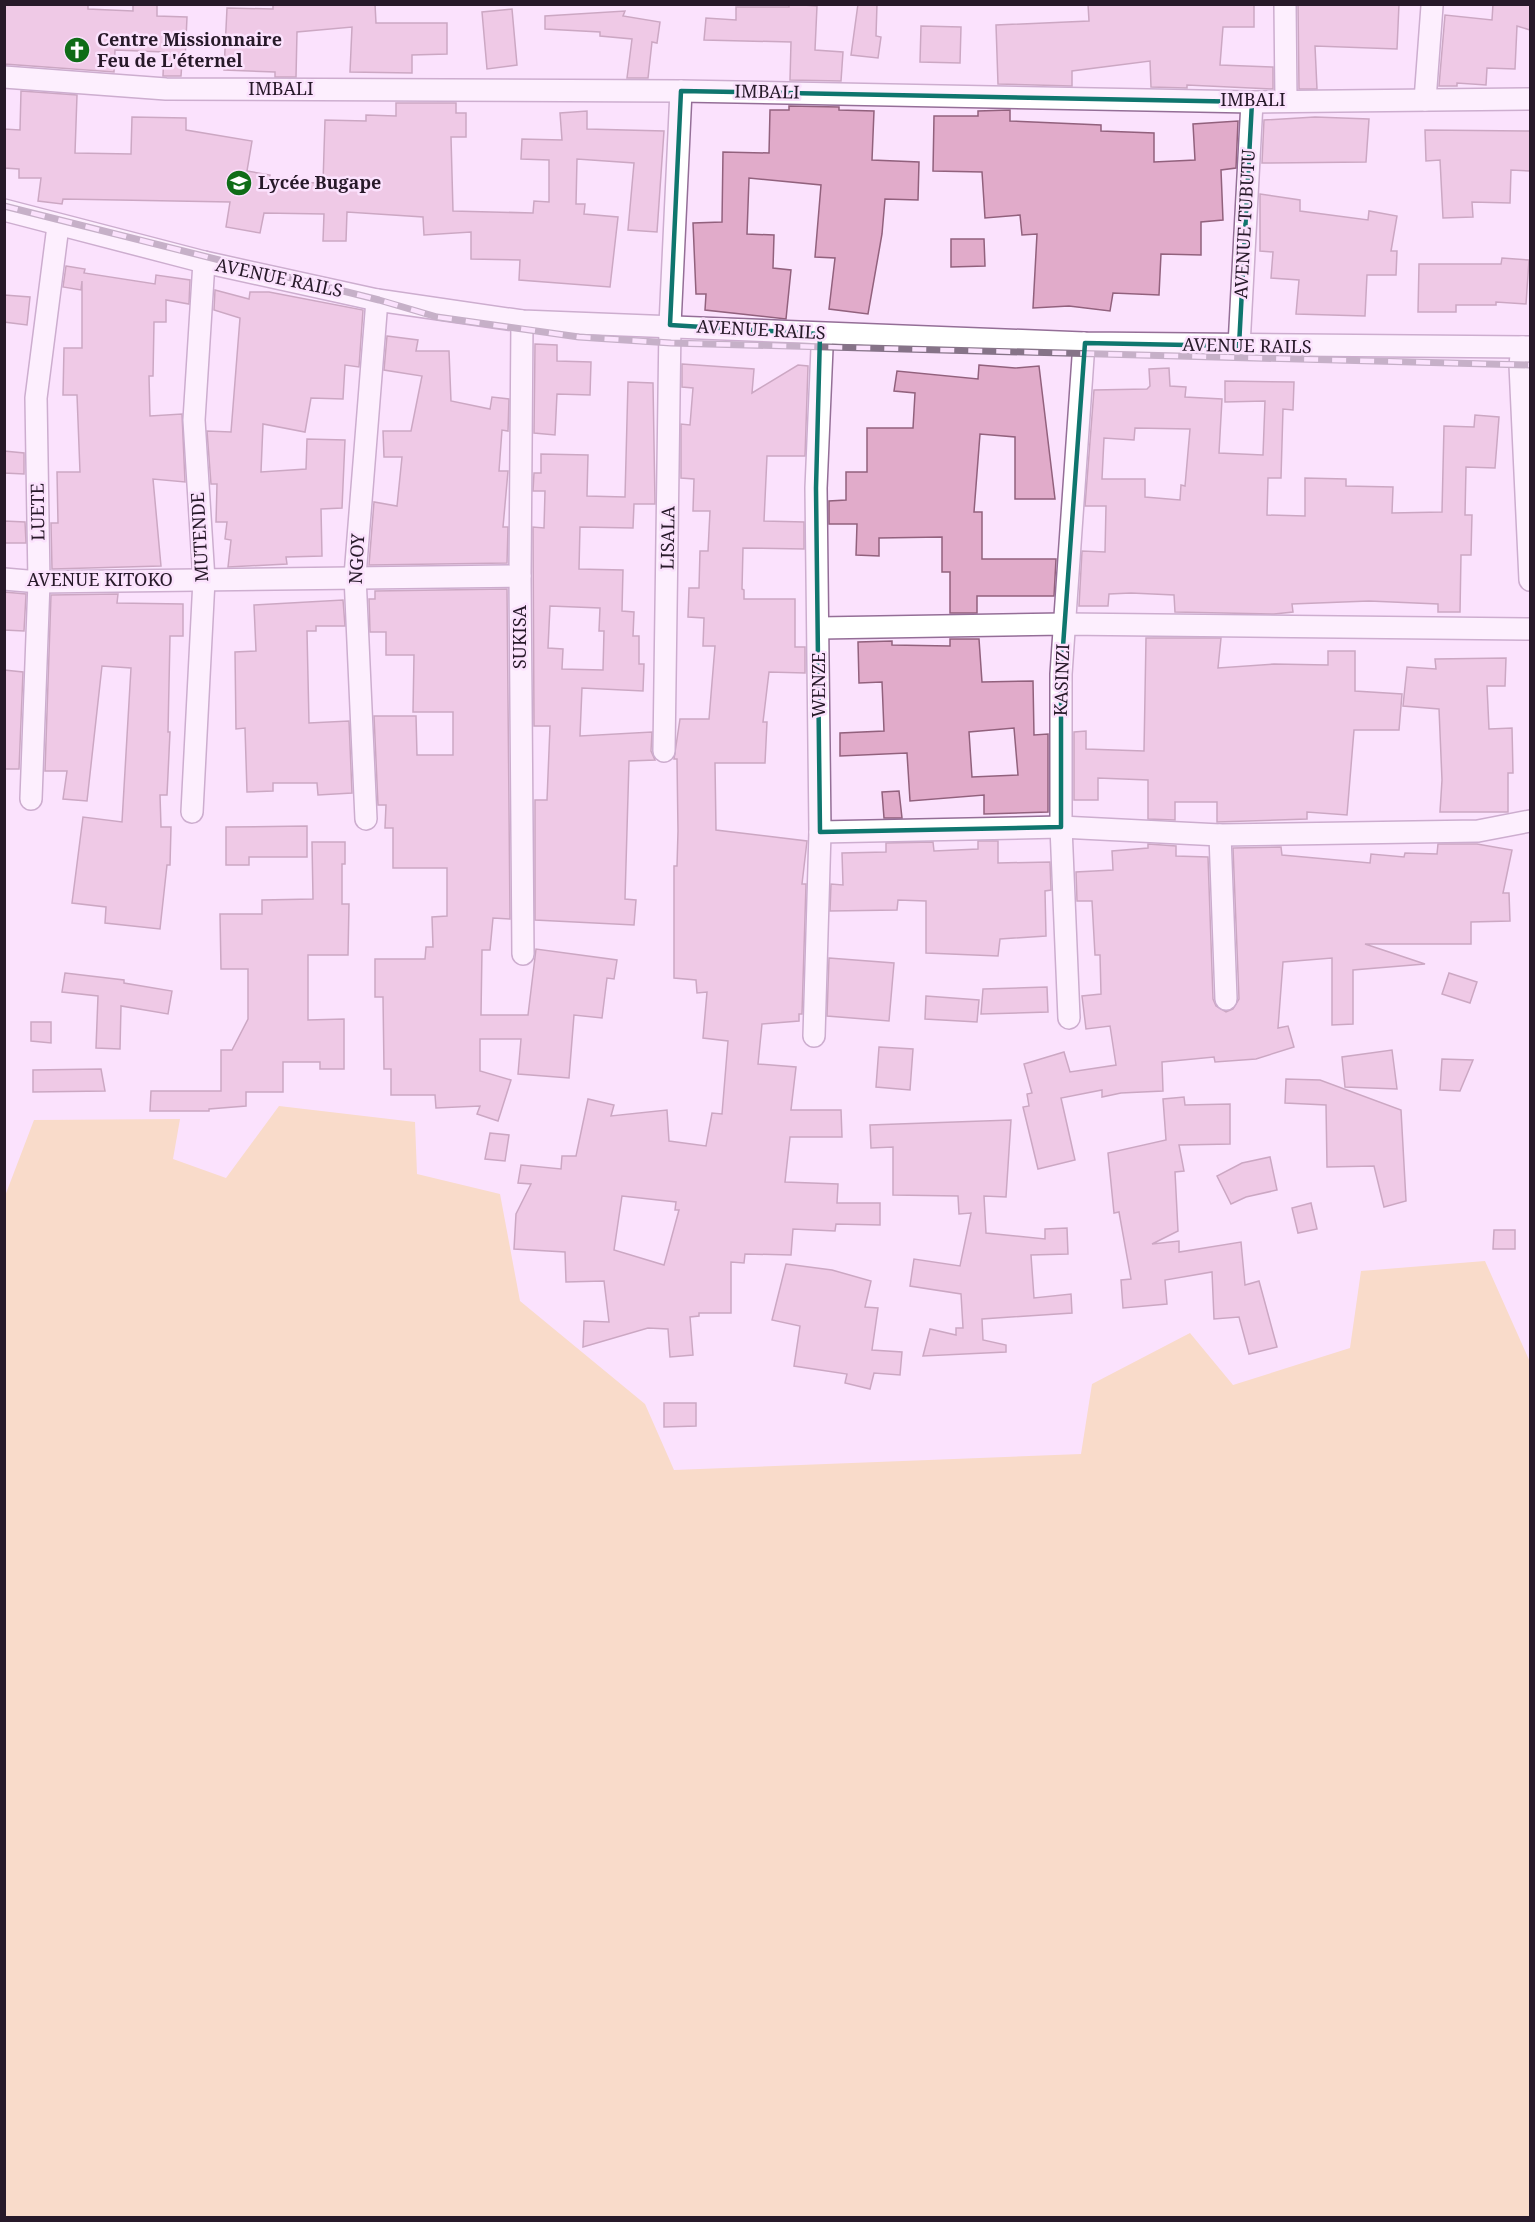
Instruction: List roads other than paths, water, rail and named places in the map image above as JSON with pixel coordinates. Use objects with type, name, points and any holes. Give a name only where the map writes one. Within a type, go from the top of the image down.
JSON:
[{"type":"street","points":[[1285,4],[1286,100]]},
{"type":"street","points":[[1425,100],[1432,6]]},
{"type":"street","name":"IMBALI","points":[[4,77],[166,89],[681,91],[1252,102],[1530,99]]},
{"type":"street","name":"LISALA","points":[[664,750],[671,343],[669,325],[681,91]]},
{"type":"street","name":"AVENUE TUBUTU","points":[[1239,346],[1252,102]]},
{"type":"street","name":"AVENUE RAILS","points":[[4,210],[58,226],[204,262],[377,300],[522,321],[1084,343],[1526,347]]},
{"type":"street","name":"LUETE","points":[[31,799],[39,582],[36,398],[58,226]]},
{"type":"street","name":"MUTENDE","points":[[192,812],[204,580],[194,420],[204,262]]},
{"type":"street","name":"NGOY","points":[[366,819],[355,576],[377,300]]},
{"type":"street","name":"SUKISA","points":[[522,321],[520,576],[523,954]]},
{"type":"street","name":"WENZE","points":[[814,1036],[820,832],[816,488],[822,348],[820,334]]},
{"type":"street","name":"KASINZI","points":[[1069,1018],[1061,827],[1061,674],[1078,393],[1084,343]]},
{"type":"street","points":[[1526,347],[1520,365],[1530,580]]},
{"type":"street","name":"AVENUE KITOKO","points":[[4,579],[39,582],[355,576],[520,576]]},
{"type":"street","points":[[819,628],[1064,624],[1530,629]]},
{"type":"street","points":[[820,832],[1061,827],[1220,835],[1478,831],[1530,821]]},
{"type":"street","points":[[1220,835],[1226,999]]},
{"type":"railway","points":[[4,206],[379,300],[437,317],[579,337],[671,343],[1530,365]]},
{"type":"place","name":"Centre Missionnaire Feu de L'éternel","points":[[77,50]]},
{"type":"place","name":"Lycée Bugape","points":[[239,183]]}]
